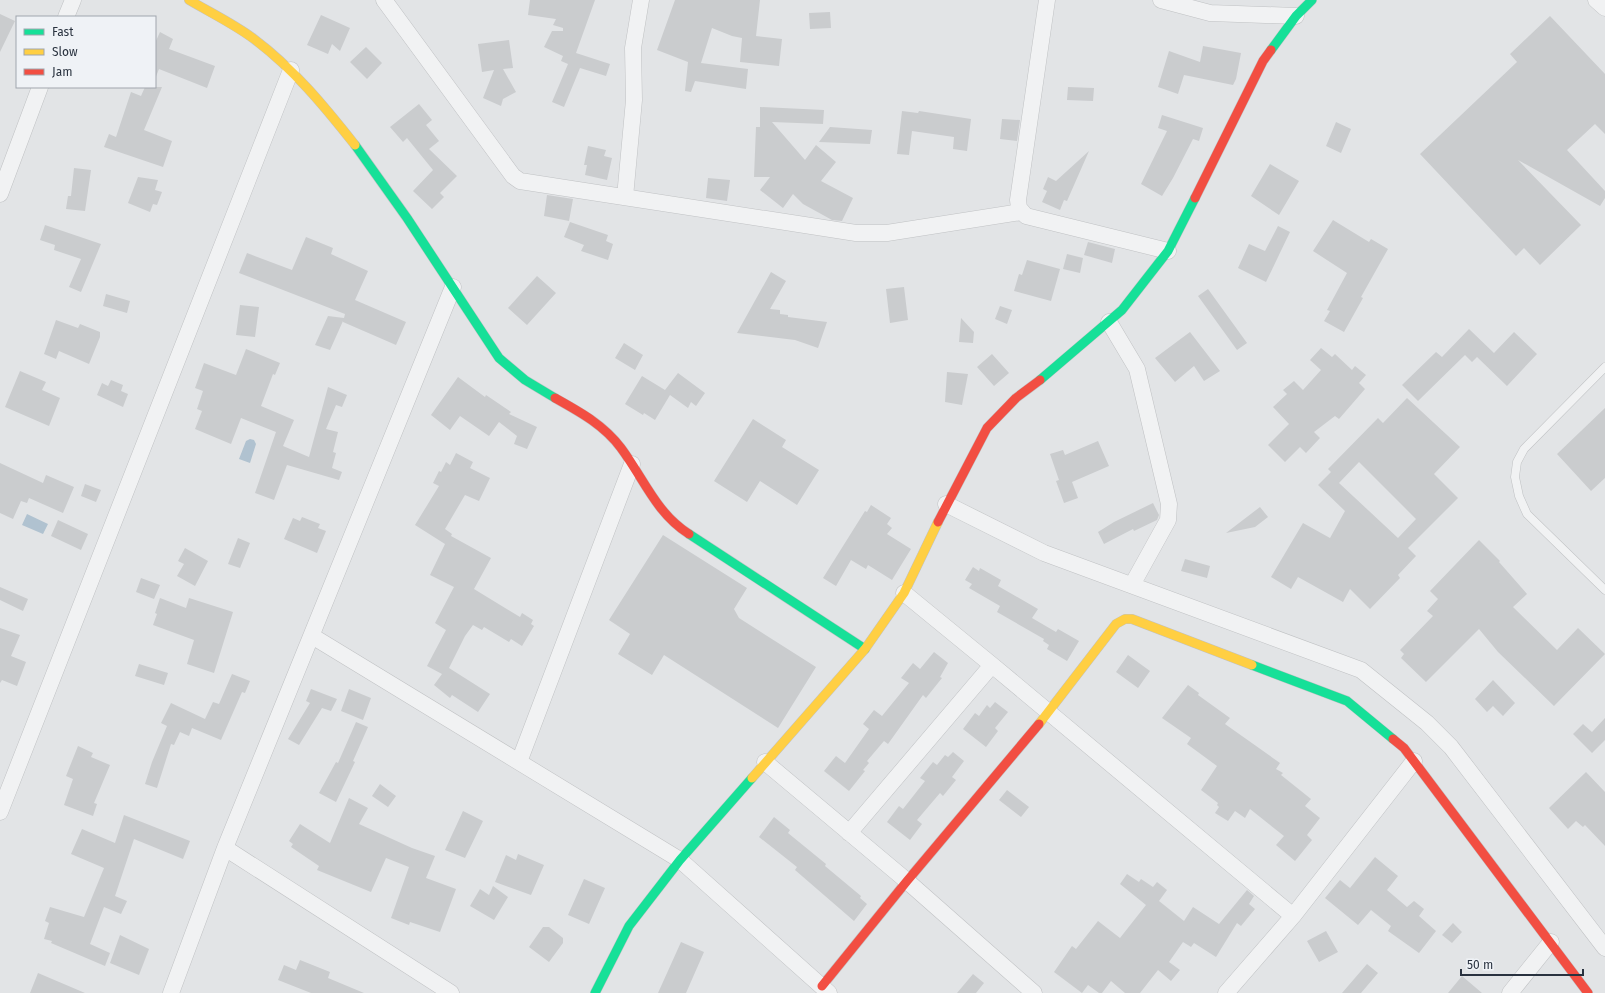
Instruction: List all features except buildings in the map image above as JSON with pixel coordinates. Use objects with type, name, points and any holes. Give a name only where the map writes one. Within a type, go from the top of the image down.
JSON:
[{"type":"street","points":[[66,16],[73,0]]},
{"type":"street","points":[[189,0],[259,42],[291,70],[347,133],[503,362],[513,372],[597,423],[611,435],[623,450],[660,509],[676,526],[865,649]]},
{"type":"street","points":[[384,0],[397,7],[513,176],[520,181],[856,233],[887,233],[1021,212]]},
{"type":"street","points":[[625,197],[634,100],[633,48],[641,0]]},
{"type":"street","points":[[1047,0],[1018,200],[1021,212],[1026,216],[1168,251]]},
{"type":"street","points":[[1161,0],[1210,13],[1296,16]]},
{"type":"street","points":[[595,993],[599,982],[629,926],[680,860],[865,649],[904,593],[946,504],[987,428],[1016,398],[1056,368],[1122,310],[1168,251],[1263,61],[1296,16],[1312,0]]},
{"type":"street","points":[[1596,0],[1605,8]]},
{"type":"street","points":[[0,812],[291,70]]},
{"type":"street","points":[[0,194],[40,88]]},
{"type":"street","points":[[171,993],[225,848],[453,287]]},
{"type":"street","points":[[1109,322],[1137,370],[1169,504],[1168,520],[1132,585]]},
{"type":"street","points":[[519,762],[632,464]]},
{"type":"street","points":[[946,504],[1044,552],[1361,670],[1427,722],[1451,747],[1605,948]]},
{"type":"street","points":[[904,593],[1293,916]]},
{"type":"street","points":[[312,636],[680,860],[826,990],[907,881],[1049,713],[1116,624],[1125,619],[1132,619],[1347,701],[1404,748],[1588,993]]},
{"type":"street","points":[[849,833],[992,665]]},
{"type":"street","points":[[766,762],[907,881],[1034,993]]},
{"type":"street","points":[[1226,993],[1293,916],[1414,762]]},
{"type":"street","points":[[225,848],[451,993]]},
{"type":"street","points":[[1510,993],[1551,942]]},
{"type":"lane","points":[[1605,367],[1524,449],[1517,462],[1515,477],[1518,496],[1527,514],[1605,590]]},
{"type":"water","points":[[250,439],[254,440],[256,444],[250,463],[239,459],[246,441]]},
{"type":"water","points":[[27,514],[48,524],[43,534],[22,525]]},
{"type":"traffic: fast","points":[[1271,50],[1296,16],[1312,0]]},
{"type":"traffic: fast","points":[[355,145],[407,218],[499,358],[525,380],[555,398]]},
{"type":"traffic: fast","points":[[1040,380],[1122,310],[1168,251],[1195,198]]},
{"type":"traffic: fast","points":[[689,534],[865,649]]},
{"type":"traffic: fast","points":[[1252,665],[1347,701],[1393,739]]},
{"type":"traffic: fast","points":[[595,993],[629,926],[680,860],[752,778]]},
{"type":"traffic: slow","points":[[189,0],[238,28],[282,62],[332,116],[355,145]]},
{"type":"traffic: slow","points":[[752,778],[865,649],[904,593],[938,522]]},
{"type":"traffic: slow","points":[[1039,724],[1116,624],[1125,619],[1132,619],[1252,665]]},
{"type":"traffic: jam","points":[[1195,198],[1263,61],[1271,50]]},
{"type":"traffic: jam","points":[[938,522],[987,428],[1016,398],[1040,380]]},
{"type":"traffic: jam","points":[[555,398],[573,408],[607,432],[621,448],[659,506],[678,526],[689,534]]},
{"type":"traffic: jam","points":[[822,986],[907,881],[1039,724]]},
{"type":"traffic: jam","points":[[1393,739],[1404,748],[1588,993]]}]
